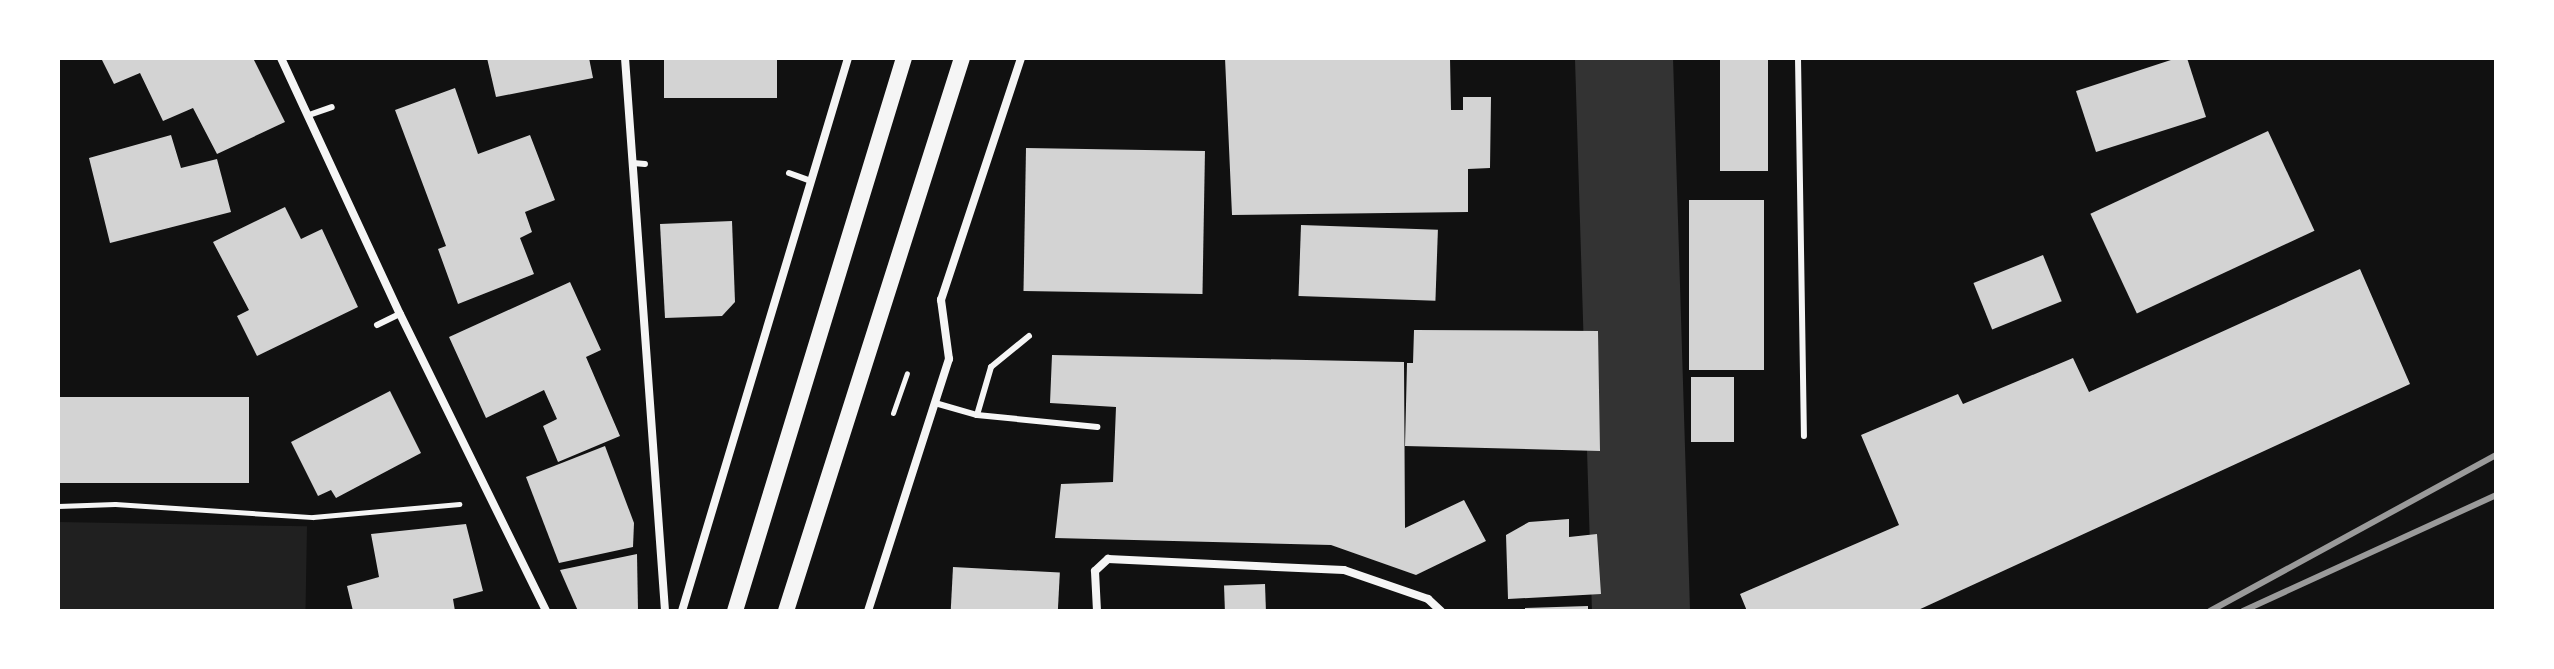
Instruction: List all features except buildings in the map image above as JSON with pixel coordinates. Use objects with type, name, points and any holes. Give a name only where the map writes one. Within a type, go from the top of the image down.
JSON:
[{"type":"main road","points":[[736,606],[904,58]]},
{"type":"main road","points":[[786,611],[962,58]]},
{"type":"street","points":[[281,58],[400,314],[546,611]]},
{"type":"street","points":[[625,58],[665,611]]},
{"type":"street","points":[[682,611],[848,58]]},
{"type":"street","points":[[868,611],[949,359],[941,300],[1021,58]]},
{"type":"street","points":[[1097,611],[1095,571],[1108,559],[1344,570],[1428,599],[1441,611]]},
{"type":"lane","points":[[1798,58],[1804,436]]},
{"type":"lane","points":[[309,115],[332,107]]},
{"type":"lane","points":[[633,163],[645,164]]},
{"type":"lane","points":[[789,173],[811,181]]},
{"type":"lane","points":[[377,325],[400,314]]},
{"type":"lane","points":[[977,415],[991,367],[1029,336]]},
{"type":"lane","points":[[935,403],[977,415],[1097,427]]},
{"type":"path","points":[[58,506],[115,504],[313,517],[491,501]]},
{"type":"shaded area","points":[[58,522],[307,526],[305,611],[58,611]]},
{"type":"waterway","points":[[1624,58],[1641,611]]},
{"type":"railway","points":[[2210,611],[2496,455]]},
{"type":"railway","points":[[2243,611],[2496,495]]}]
